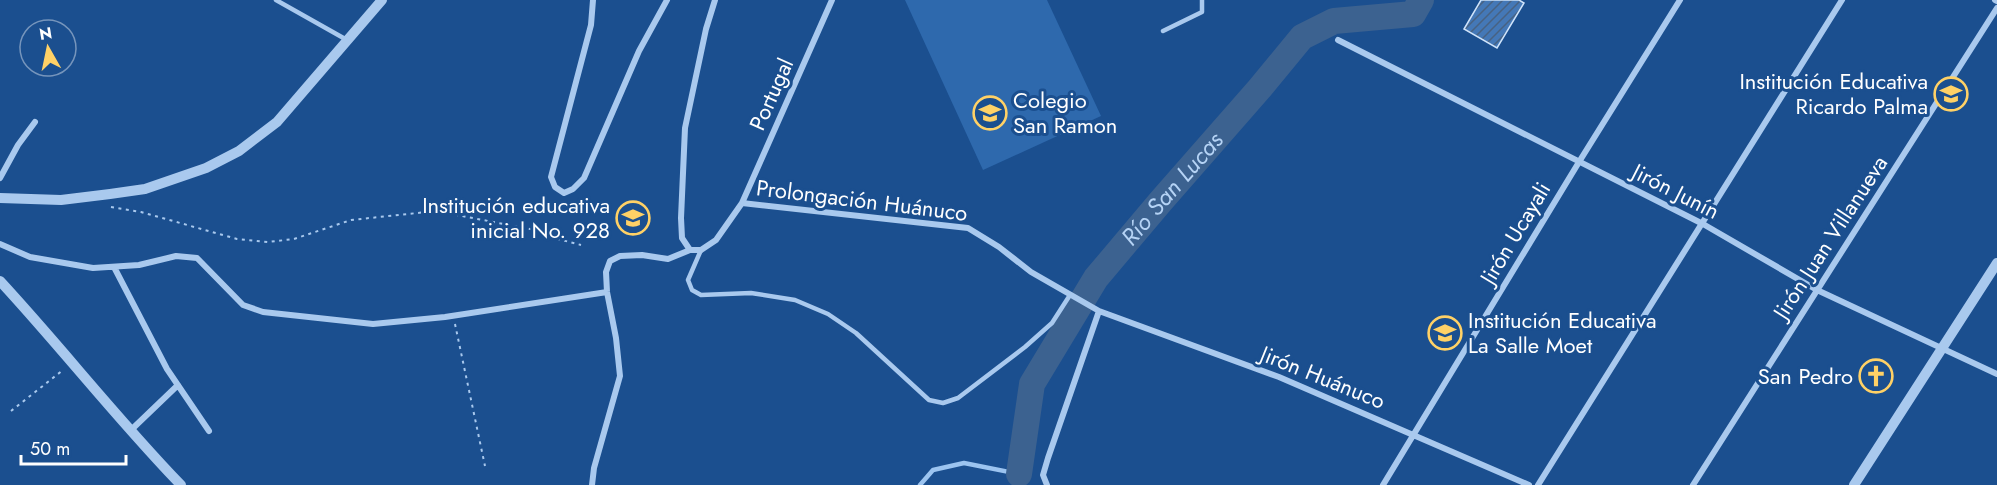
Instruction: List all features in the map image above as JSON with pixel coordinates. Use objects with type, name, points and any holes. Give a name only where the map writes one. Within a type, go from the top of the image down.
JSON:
[{"type":"street","points":[[0,198],[61,200],[145,189],[206,168],[239,151],[277,122],[382,0]]},
{"type":"street","points":[[593,0],[591,25],[551,177],[555,187],[564,193],[573,189],[584,178],[639,51],[668,0]]},
{"type":"street","points":[[690,250],[682,238],[681,218],[685,128],[706,28],[716,0]]},
{"type":"street","name":"Portugal","points":[[701,250],[716,240],[742,203],[832,0]]},
{"type":"street","name":"Jirón Ucayali","points":[[1383,485],[1680,0]]},
{"type":"street","points":[[1538,485],[1842,0]]},
{"type":"street","name":"Jirón Juan Villanueva","points":[[1693,485],[1997,8]]},
{"type":"street","name":"Jirón Junín","points":[[1338,40],[1703,224],[1817,290],[1941,350],[1997,374]]},
{"type":"street","points":[[0,178],[18,145],[35,122]]},
{"type":"street","name":"Prolongación Huánuco","points":[[742,203],[968,228],[1031,272],[1099,311]]},
{"type":"street","points":[[0,244],[30,257],[93,268],[140,265],[176,256],[197,258],[243,305],[263,312],[373,324],[453,315],[607,292]]},
{"type":"street","points":[[592,485],[594,468],[620,376],[616,338],[607,292],[606,272],[610,261],[620,256],[642,255],[668,259],[690,250],[701,250]]},
{"type":"street","points":[[1854,485],[1997,263]]},
{"type":"street","points":[[114,267],[148,334],[209,432]]},
{"type":"street","points":[[0,281],[130,431],[181,485]]},
{"type":"street","points":[[1047,485],[1043,475],[1099,311]]},
{"type":"street","name":"Jirón Huánuco","points":[[1099,311],[1279,377],[1529,485]]},
{"type":"street","points":[[130,431],[178,385]]},
{"type":"lane","points":[[276,0],[348,42]]},
{"type":"lane","points":[[1163,31],[1202,12],[1202,0]]},
{"type":"lane","points":[[701,250],[688,280],[692,290],[701,295],[751,293],[795,300],[828,314],[856,333],[929,400],[943,403],[958,398],[1025,347],[1052,323],[1073,297]]},
{"type":"path","points":[[107,207],[141,212],[237,239],[268,242],[294,238],[351,220],[436,211],[535,230],[550,237],[581,245]]},
{"type":"path","points":[[453,315],[485,466]]},
{"type":"path","points":[[11,411],[72,362]]},
{"type":"shaded area","points":[[905,0],[1047,0],[1101,116],[983,170]]},
{"type":"building","points":[[1481,0],[1519,0],[1524,3],[1497,48],[1464,29]]},
{"type":"waterway","name":"Río San Lucas","points":[[1019,474],[1032,384],[1096,278],[1161,201],[1302,37],[1334,21],[1413,14],[1421,0]]},
{"type":"waterway","points":[[920,485],[933,470],[964,463],[1019,474],[1018,485]]},
{"type":"place","name":"Institución Educativa Ricardo Palma","points":[[1951,94]]},
{"type":"place","name":"Colegio San Ramon","points":[[990,113]]},
{"type":"place","name":"Institución educativa inicial No. 928","points":[[633,218]]},
{"type":"place","name":"Institución Educativa La Salle Moet","points":[[1445,333]]},
{"type":"place","name":"San Pedro","points":[[1876,376]]}]
